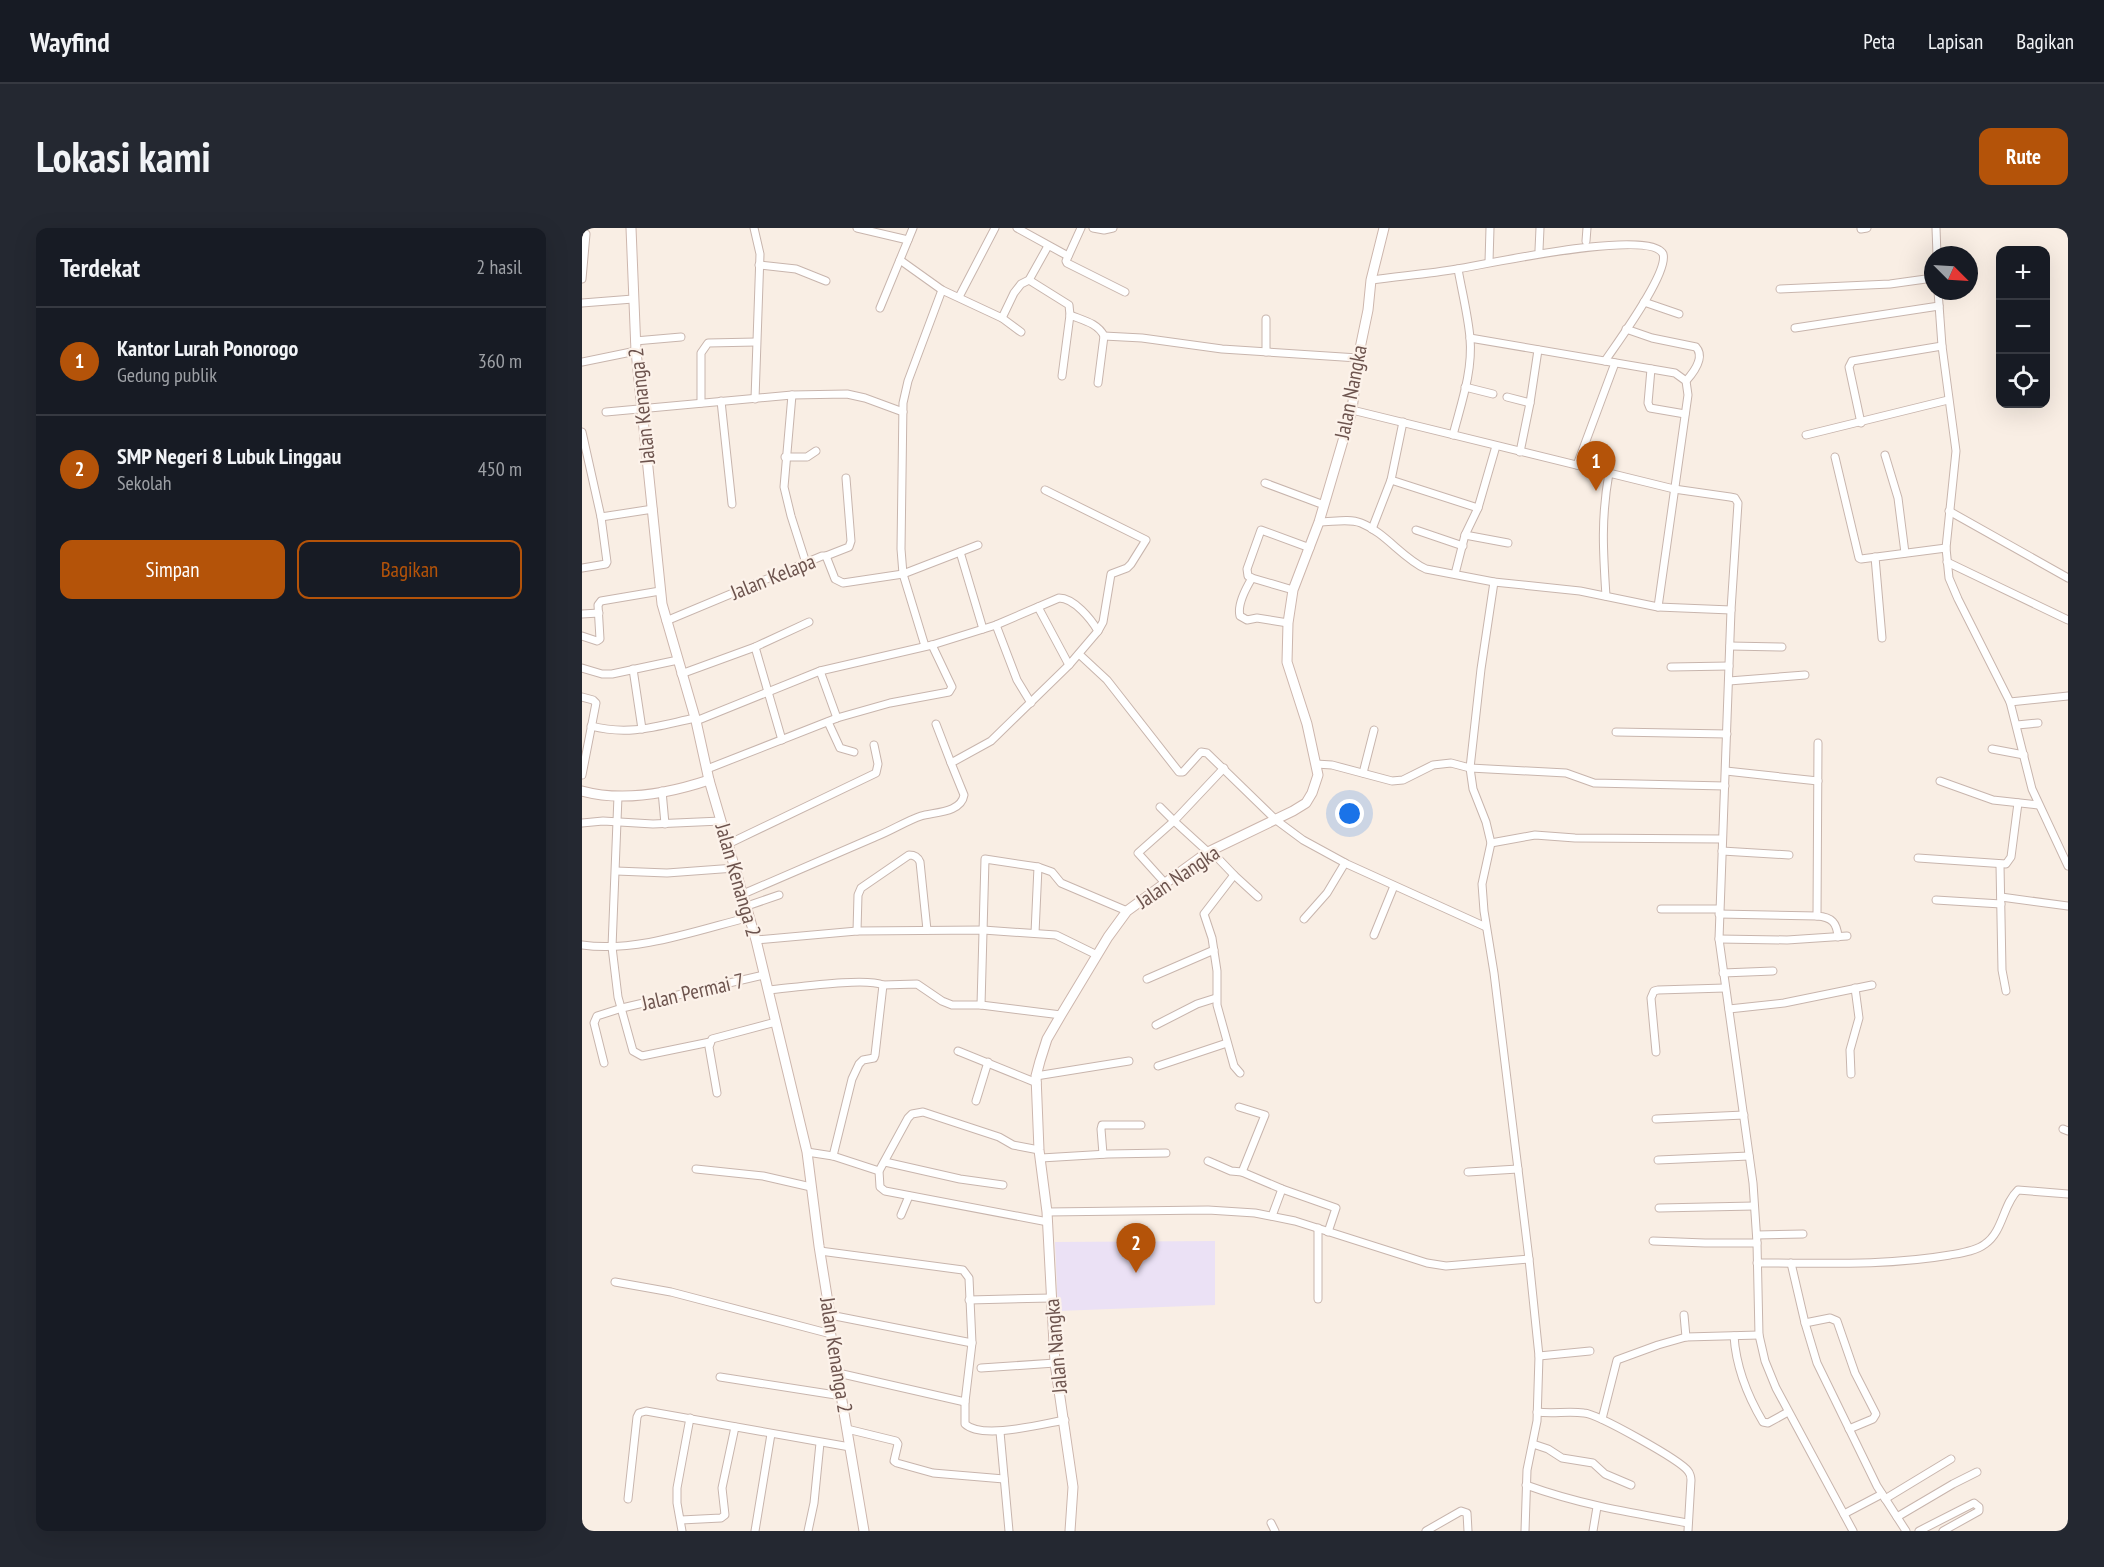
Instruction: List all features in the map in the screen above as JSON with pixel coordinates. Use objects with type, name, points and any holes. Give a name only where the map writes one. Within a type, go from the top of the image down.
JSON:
[{"type":"street","name":"Jalan Kenanga 2","points":[[630,228],[636,346],[660,591],[709,780],[750,917],[807,1152],[831,1334],[864,1531]]},
{"type":"street","points":[[754,228],[760,250],[755,399]]},
{"type":"street","points":[[858,228],[908,240]]},
{"type":"street","points":[[880,308],[913,228]]},
{"type":"street","points":[[958,297],[995,228]]},
{"type":"street","points":[[1017,228],[1068,256]]},
{"type":"street","points":[[1081,228],[1066,261],[1068,264],[1125,292]]},
{"type":"street","points":[[1093,228],[1104,230],[1113,228]]},
{"type":"street","name":"Jalan Nangka","points":[[1070,1531],[1073,1487],[1055,1363],[1048,1217],[1040,1154],[1037,1080],[1047,1039],[1096,955],[1127,911],[1210,852],[1306,803],[1312,793],[1318,775],[1295,683],[1288,669],[1288,622],[1293,590],[1319,522],[1352,410],[1371,280],[1384,228]]},
{"type":"street","points":[[1489,262],[1490,228]]},
{"type":"street","points":[[1539,250],[1540,228]]},
{"type":"street","points":[[1586,240],[1587,228]]},
{"type":"street","points":[[1936,228],[1937,246]]},
{"type":"street","points":[[582,279],[586,234]]},
{"type":"street","points":[[1371,280],[1458,269],[1586,240],[1624,237],[1644,240],[1658,246],[1663,251],[1664,260],[1644,302],[1605,361]]},
{"type":"street","points":[[1002,318],[1014,293],[1021,284],[1029,280],[1048,246]]},
{"type":"street","points":[[900,260],[942,290],[1002,318],[1021,332]]},
{"type":"street","points":[[759,265],[803,271],[826,281]]},
{"type":"street","points":[[1453,435],[1469,369],[1470,338],[1458,269]]},
{"type":"street","points":[[1780,289],[1890,284],[1924,279]]},
{"type":"street","points":[[1029,280],[1067,303],[1070,315],[1062,376]]},
{"type":"street","points":[[707,769],[837,718],[890,703],[949,693],[952,687],[929,646],[903,574],[901,549],[903,412],[908,381],[942,290]]},
{"type":"street","points":[[582,303],[633,299]]},
{"type":"street","points":[[1939,300],[1956,459],[1946,548],[1948,578],[2010,702],[2028,776],[2038,805],[2068,866]]},
{"type":"street","points":[[1644,302],[1679,314]]},
{"type":"street","points":[[1795,328],[1939,306]]},
{"type":"street","points":[[1070,315],[1095,325],[1104,336],[1098,383]]},
{"type":"street","points":[[1266,319],[1266,352]]},
{"type":"street","points":[[1626,330],[1652,338],[1696,346],[1700,355],[1686,381],[1688,394],[1658,607]]},
{"type":"street","points":[[1104,336],[1142,338],[1222,349],[1358,358]]},
{"type":"street","points":[[582,362],[636,346],[681,337]]},
{"type":"street","points":[[1470,338],[1675,373],[1686,381]]},
{"type":"street","points":[[701,403],[701,353],[705,346],[756,342]]},
{"type":"street","points":[[1862,423],[1850,367],[1852,361],[1942,346]]},
{"type":"street","points":[[1520,452],[1538,350]]},
{"type":"street","points":[[1576,465],[1615,363]]},
{"type":"street","points":[[1651,369],[1648,403],[1650,408],[1685,414]]},
{"type":"street","points":[[1465,387],[1493,394]]},
{"type":"street","points":[[606,412],[792,395],[847,394],[882,403],[903,412]]},
{"type":"street","points":[[792,395],[785,494],[806,563]]},
{"type":"street","points":[[1507,397],[1530,403]]},
{"type":"street","points":[[1806,435],[1948,400]]},
{"type":"street","points":[[721,401],[732,504]]},
{"type":"street","points":[[1352,410],[1674,489],[1735,498],[1738,503],[1731,610],[1719,939],[1749,1156],[1757,1239],[1759,1335],[1769,1373],[1853,1531]]},
{"type":"street","points":[[1372,529],[1391,480],[1403,422]]},
{"type":"street","points":[[582,432],[600,517],[607,564],[582,568]]},
{"type":"street","points":[[1455,574],[1465,536],[1478,508],[1496,446]]},
{"type":"street","points":[[786,457],[807,457],[816,451]]},
{"type":"street","points":[[1885,455],[1898,498],[1905,553]]},
{"type":"street","points":[[1835,457],[1859,558],[1946,548]]},
{"type":"street","points":[[1606,596],[1602,538],[1603,506],[1609,473]]},
{"type":"street","points":[[826,556],[849,547],[851,541],[846,478]]},
{"type":"street","points":[[1391,480],[1478,508]]},
{"type":"street","points":[[1264,483],[1324,505]]},
{"type":"street","points":[[951,763],[991,741],[1079,654],[1103,622],[1111,574],[1127,568],[1146,540],[1045,490]]},
{"type":"street","points":[[600,517],[653,509]]},
{"type":"street","points":[[1949,511],[2068,578]]},
{"type":"street","points":[[1319,522],[1360,523],[1372,529],[1426,569],[1494,582],[1580,591],[1658,607],[1731,610]]},
{"type":"street","points":[[1293,590],[1248,576],[1247,569],[1261,530],[1310,548]]},
{"type":"street","points":[[1416,530],[1463,546]]},
{"type":"street","points":[[1465,536],[1508,543]]},
{"type":"street","points":[[903,574],[978,545]]},
{"type":"street","points":[[960,552],[983,629]]},
{"type":"street","name":"Jalan Kelapa","points":[[666,621],[815,558],[826,556],[832,574],[839,582],[903,574]]},
{"type":"street","points":[[1875,557],[1882,638]]},
{"type":"street","points":[[1947,562],[2068,620]]},
{"type":"street","points":[[1252,578],[1243,595],[1240,616],[1247,620],[1257,618],[1288,622]]},
{"type":"street","points":[[1494,582],[1470,768],[1473,789],[1486,822],[1491,843],[1482,884],[1486,927],[1494,973],[1539,1356],[1537,1412],[1527,1470],[1525,1531]]},
{"type":"street","points":[[582,636],[599,640],[598,605],[601,601],[660,591]]},
{"type":"street","points":[[591,726],[618,731],[695,719],[769,693],[820,671],[929,646],[996,625],[1059,598],[1066,598],[1086,615],[1098,631]]},
{"type":"street","points":[[1038,607],[1069,665]]},
{"type":"street","points":[[582,614],[599,614]]},
{"type":"street","points":[[681,674],[755,647],[809,622]]},
{"type":"street","points":[[996,625],[1017,680],[1031,703]]},
{"type":"street","points":[[1730,646],[1782,647]]},
{"type":"street","points":[[755,647],[782,740]]},
{"type":"street","points":[[1079,654],[1107,680],[1179,772],[1183,772],[1203,751],[1207,753],[1276,820],[1303,840],[1345,863],[1486,927]]},
{"type":"street","points":[[582,668],[606,674],[678,660]]},
{"type":"street","points":[[1671,667],[1729,666]]},
{"type":"street","points":[[633,669],[642,729]]},
{"type":"street","points":[[820,671],[837,718]]},
{"type":"street","points":[[1729,681],[1805,675]]},
{"type":"street","points":[[2010,702],[2068,696]]},
{"type":"street","points":[[582,697],[596,701],[582,775]]},
{"type":"street","points":[[828,722],[840,748],[854,752]]},
{"type":"street","points":[[2017,725],[2038,723]]},
{"type":"street","points":[[743,894],[889,832],[921,816],[933,815],[961,803],[964,795],[936,724]]},
{"type":"street","points":[[1363,773],[1374,730]]},
{"type":"street","points":[[1616,732],[1727,734]]},
{"type":"street","points":[[1817,916],[1818,743]]},
{"type":"street","points":[[728,844],[876,773],[878,764],[874,745]]},
{"type":"street","points":[[1992,749],[2024,755]]},
{"type":"street","points":[[1316,764],[1397,781],[1442,763],[1470,768],[1566,773],[1594,783],[1725,786]]},
{"type":"street","points":[[1165,883],[1138,853],[1174,821],[1224,768]]},
{"type":"street","points":[[1726,771],[1818,781]]},
{"type":"street","points":[[582,791],[596,795],[618,796],[691,786],[709,780]]},
{"type":"street","points":[[1940,781],[1993,800],[2038,805]]},
{"type":"street","points":[[662,791],[666,824]]},
{"type":"street","points":[[618,796],[619,822],[612,947],[617,989],[633,1051],[642,1056],[710,1042],[716,1036],[776,1022]]},
{"type":"street","points":[[1918,858],[2000,865],[2009,862],[2018,803]]},
{"type":"street","points":[[1160,807],[1258,897]]},
{"type":"street","points":[[582,823],[666,824],[721,821]]},
{"type":"street","points":[[1491,843],[1535,835],[1575,838],[1722,839]]},
{"type":"street","points":[[1722,852],[1789,855]]},
{"type":"street","points":[[857,931],[858,896],[861,888],[909,855],[916,856],[920,862],[927,930]]},
{"type":"street","points":[[981,1005],[985,859],[1038,867],[1052,872],[1061,883],[1127,911]]},
{"type":"street","points":[[1304,919],[1327,893],[1345,863]]},
{"type":"street","points":[[2000,865],[2002,970],[2006,991]]},
{"type":"street","points":[[1035,933],[1038,867]]},
{"type":"street","points":[[616,871],[667,873],[735,868]]},
{"type":"street","points":[[1234,875],[1204,914],[1214,950],[1217,971],[1216,998],[1234,1066],[1240,1073]]},
{"type":"street","points":[[1374,935],[1395,886]]},
{"type":"street","points":[[747,906],[779,895]]},
{"type":"street","points":[[1936,900],[2001,901],[2068,906]]},
{"type":"street","points":[[1661,909],[1826,917],[1837,927],[1838,937]]},
{"type":"street","points":[[582,945],[612,947],[649,942],[750,917]]},
{"type":"street","points":[[756,940],[857,931],[983,930],[1056,935],[1096,955]]},
{"type":"street","points":[[1719,939],[1787,940],[1847,936]]},
{"type":"street","points":[[1147,979],[1214,950]]},
{"type":"street","points":[[1722,973],[1773,971]]},
{"type":"street","name":"Jalan Permai 7","points":[[604,1063],[594,1023],[597,1017],[622,1008],[764,975]]},
{"type":"street","points":[[768,990],[841,983],[871,983],[883,986],[917,984],[952,1005],[981,1005],[1061,1015]]},
{"type":"street","points":[[1729,1009],[1784,1003],[1872,985]]},
{"type":"street","points":[[832,1156],[854,1073],[863,1060],[874,1058],[875,1055],[883,986]]},
{"type":"street","points":[[1656,1052],[1651,998],[1654,991],[1725,988]]},
{"type":"street","points":[[1851,1074],[1850,1050],[1858,1018],[1855,988]]},
{"type":"street","points":[[1156,1025],[1197,1004],[1216,998]]},
{"type":"street","points":[[710,1042],[717,1093]]},
{"type":"street","points":[[1158,1066],[1227,1043]]},
{"type":"street","points":[[958,1051],[1037,1080],[1129,1061]]},
{"type":"street","points":[[976,1101],[988,1062]]},
{"type":"street","points":[[1239,1107],[1264,1115],[1242,1172]]},
{"type":"street","points":[[1166,1153],[1040,1154],[1013,1145],[999,1137],[923,1112],[916,1112],[908,1118],[879,1171],[881,1189],[909,1196],[1048,1217],[1208,1210],[1272,1216],[1318,1228],[1427,1263],[1446,1266],[1529,1259]]},
{"type":"street","points":[[1656,1119],[1744,1115]]},
{"type":"street","points":[[1103,1154],[1102,1125],[1141,1125]]},
{"type":"street","points":[[807,1152],[832,1156],[879,1171]]},
{"type":"street","points":[[1658,1160],[1749,1156]]},
{"type":"street","points":[[1208,1161],[1336,1208],[1328,1232]]},
{"type":"street","points":[[885,1162],[960,1179],[1004,1185]]},
{"type":"street","points":[[696,1168],[763,1176],[812,1187]]},
{"type":"street","points":[[1468,1172],[1518,1169]]},
{"type":"street","points":[[1272,1216],[1282,1189]]},
{"type":"street","points":[[1757,1263],[1919,1260],[1963,1252],[1983,1246],[1991,1239],[2018,1190],[2068,1194]]},
{"type":"street","points":[[900,1215],[909,1196]]},
{"type":"street","points":[[1659,1208],[1754,1206]]},
{"type":"street","points":[[1318,1228],[1318,1299]]},
{"type":"street","points":[[1653,1241],[1705,1244],[1803,1234]]},
{"type":"street","points":[[820,1251],[959,1269],[968,1275],[972,1343],[965,1402],[965,1424],[968,1427],[1000,1432],[1065,1420]]},
{"type":"street","points":[[1791,1263],[1817,1363],[1884,1496],[1906,1531]]},
{"type":"street","points":[[615,1282],[671,1292],[831,1334]]},
{"type":"street","points":[[969,1300],[1051,1298]]},
{"type":"street","points":[[1684,1315],[1686,1337]]},
{"type":"street","points":[[830,1316],[972,1343]]},
{"type":"street","points":[[1805,1323],[1830,1318],[1837,1322],[1855,1373],[1876,1414],[1873,1419],[1849,1429]]},
{"type":"street","points":[[1602,1419],[1617,1360],[1686,1337],[1759,1335]]},
{"type":"street","points":[[1734,1336],[1741,1378],[1763,1422],[1768,1423],[1788,1412]]},
{"type":"street","points":[[1539,1356],[1590,1351]]},
{"type":"street","points":[[981,1368],[1055,1363]]},
{"type":"street","points":[[838,1373],[965,1402]]},
{"type":"street","points":[[720,1377],[842,1396]]},
{"type":"street","points":[[628,1499],[637,1417],[639,1413],[646,1411],[850,1447]]},
{"type":"street","points":[[1526,1485],[1562,1498],[1688,1527],[1692,1489],[1689,1472],[1667,1455],[1602,1419],[1585,1413],[1537,1412]]},
{"type":"street","points":[[682,1531],[677,1488],[690,1418]]},
{"type":"street","points":[[681,1521],[721,1518],[725,1515],[722,1488],[735,1427]]},
{"type":"street","points":[[847,1429],[896,1441],[898,1444],[894,1461],[897,1463],[933,1473],[1004,1479]]},
{"type":"street","points":[[1000,1432],[1009,1531]]},
{"type":"street","points":[[755,1531],[771,1434]]},
{"type":"street","points":[[808,1531],[814,1503],[820,1443]]},
{"type":"street","points":[[1533,1444],[1548,1449],[1562,1458],[1593,1463],[1605,1474],[1632,1485]]},
{"type":"street","points":[[1844,1514],[1884,1496],[1952,1459]]},
{"type":"street","points":[[1897,1517],[1977,1472]]},
{"type":"street","points":[[1919,1531],[1974,1503],[1979,1507],[1979,1511],[1943,1531]]},
{"type":"street","points":[[1593,1531],[1597,1507]]},
{"type":"street","points":[[1426,1531],[1461,1511],[1467,1513],[1468,1531]]},
{"type":"street","points":[[1271,1523],[1275,1531]]},
{"type":"shaded area","points":[[1215,1241],[1215,1305],[1058,1311],[1055,1242]]},
{"type":"place","name":"Kantor Lurah Ponorogo","points":[[1596,491]]},
{"type":"place","name":"SMP Negeri 8 Lubuk Linggau","points":[[1136,1273]]}]
